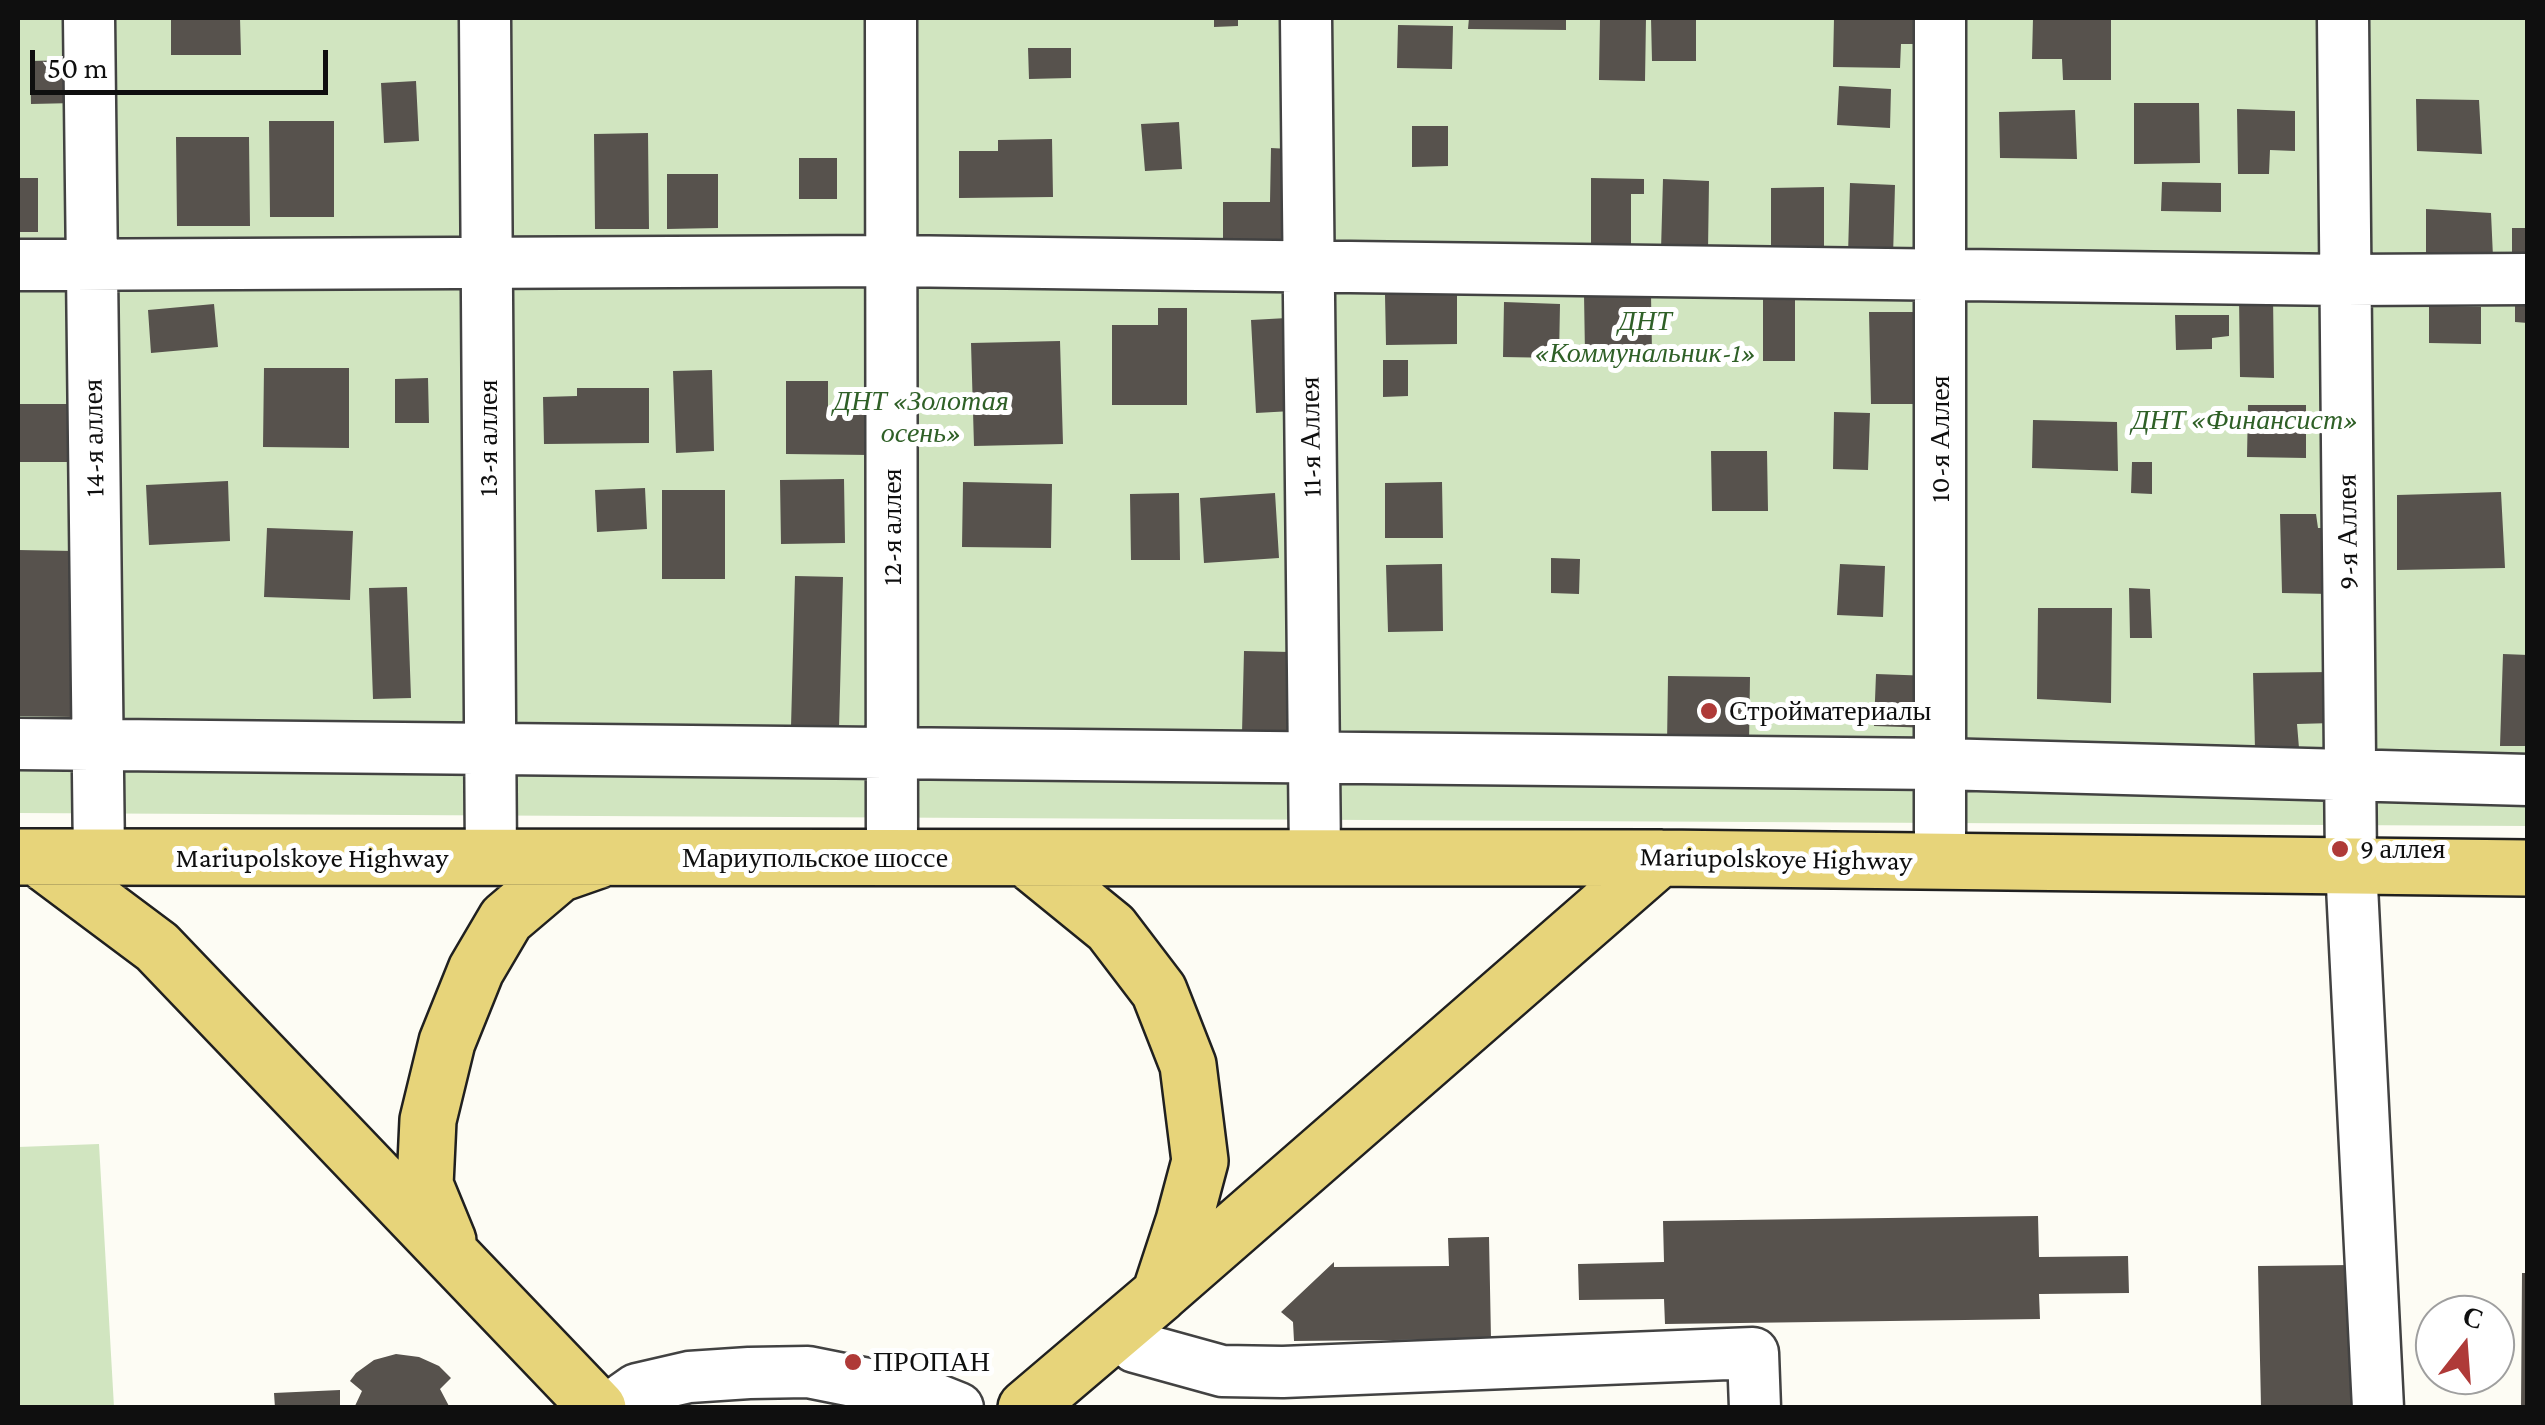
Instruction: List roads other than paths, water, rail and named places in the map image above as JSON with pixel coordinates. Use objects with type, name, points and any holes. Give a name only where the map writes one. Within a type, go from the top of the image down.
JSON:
[{"type":"main road","name":"Mariupolskoye Highway","points":[[28,858],[606,858]]},
{"type":"main road","points":[[28,858],[157,947],[598,1408]]},
{"type":"main road","name":"Мариупольское шоссе","points":[[606,858],[1025,858]]},
{"type":"main road","points":[[455,1258],[425,1185],[428,1120],[447,1042],[476,970],[506,919],[559,874],[606,858]]},
{"type":"main road","name":"Mariupolskoye Highway","points":[[1025,858],[1660,858],[2528,868]]},
{"type":"main road","points":[[1025,858],[1111,928],[1159,991],[1188,1064],[1200,1161],[1184,1220],[1140,1311]]},
{"type":"main road","points":[[1026,1408],[1660,858]]},
{"type":"street","name":"14-я аллея","points":[[89,18],[99,858]]},
{"type":"street","name":"13-я аллея","points":[[484,18],[491,858]]},
{"type":"street","name":"12-я аллея","points":[[890,18],[892,857]]},
{"type":"street","name":"11-я Аллея","points":[[1306,18],[1315,857]]},
{"type":"street","name":"10-я Аллея","points":[[1940,18],[1940,861]]},
{"type":"street","name":"9-я Аллея","points":[[2343,18],[2351,866],[2378,1408]]},
{"type":"street","points":[[18,265],[891,261],[2346,280],[2528,279]]},
{"type":"street","points":[[18,744],[1940,764],[2528,780]]},
{"type":"street","points":[[1140,1311],[1135,1347],[1222,1371],[1283,1372],[1752,1353],[1755,1408]]},
{"type":"street","points":[[610,1408],[637,1389],[689,1377],[808,1372],[928,1396],[958,1408]]},
{"type":"place","name":"Стройматериалы","points":[[1709,711]]},
{"type":"place","name":"9 аллея","points":[[2340,849]]},
{"type":"place","name":"ПРОПАН","points":[[853,1362]]},
{"type":"park label","name":"ДНТ «Коммунальник-1»","points":[[1645,337]]},
{"type":"park label","name":"ДНТ «Золотая осень»","points":[[921,417]]},
{"type":"park label","name":"ДНТ «Финансист»","points":[[2245,420]]}]
